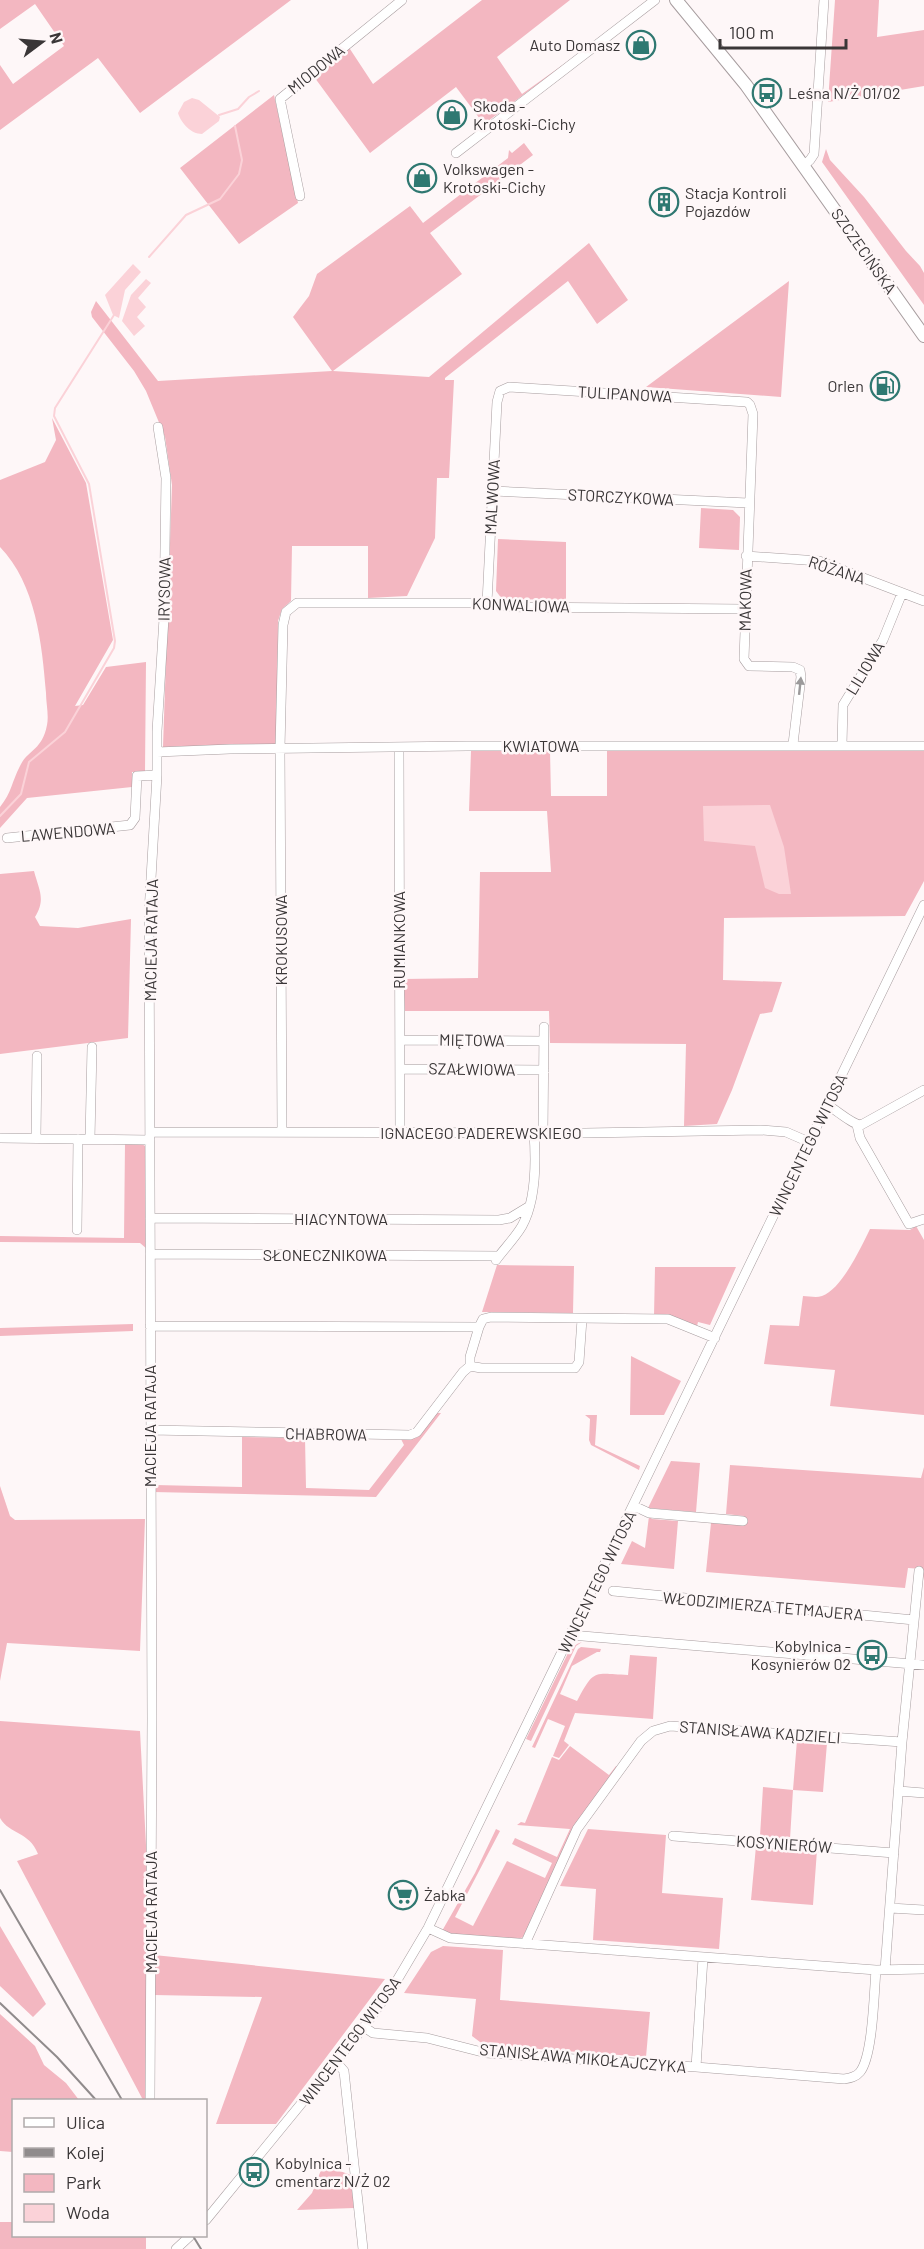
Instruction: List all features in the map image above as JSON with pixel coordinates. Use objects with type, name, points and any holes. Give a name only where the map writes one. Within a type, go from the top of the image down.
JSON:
[{"type":"main road","name":"SZCZECIŃSKA","points":[[676,0],[734,70],[924,336]]},
{"type":"street","name":"MIODOWA","points":[[300,196],[279,99],[402,0]]},
{"type":"street","points":[[456,153],[655,0]]},
{"type":"street","points":[[803,165],[814,154],[824,0]]},
{"type":"street","name":"TULIPANOWA","points":[[500,391],[509,387],[743,401],[750,405]]},
{"type":"street","name":"MALWOWA","points":[[487,603],[497,402],[500,391]]},
{"type":"street","name":"MAKOWA","points":[[750,405],[753,414],[744,609],[744,659],[747,665],[793,667],[801,673],[793,744]]},
{"type":"street","name":"IRYSOWA","points":[[157,752],[164,618],[166,478],[158,427]]},
{"type":"street","name":"STORCZYKOWA","points":[[493,491],[748,503]]},
{"type":"street","name":"RÓŻANA","points":[[746,556],[819,561],[924,601]]},
{"type":"street","name":"LILIOWA","points":[[842,745],[843,705],[883,640],[902,593]]},
{"type":"street","name":"KONWALIOWA","points":[[297,603],[487,603],[510,607],[744,609]]},
{"type":"street","name":"KROKUSOWA","points":[[282,1132],[280,748],[283,624],[286,612],[297,603]]},
{"type":"street","name":"KWIATOWA","points":[[157,752],[280,748],[793,744],[924,746]]},
{"type":"street","name":"RUMIANKOWA","points":[[399,748],[400,1132]]},
{"type":"street","name":"MACIEJA RATAJA","points":[[150,2099],[152,1707],[149,914],[157,752]]},
{"type":"street","name":"LAWENDOWA","points":[[7,838],[130,825],[135,818],[137,776],[157,775]]},
{"type":"street","name":"WINCENTEGO WITOSA","points":[[207,2216],[364,2027],[396,1982],[428,1928],[924,905]]},
{"type":"street","points":[[528,1207],[535,1172],[544,1070],[544,1027]]},
{"type":"street","name":"MIĘTOWA","points":[[400,1040],[544,1041]]},
{"type":"street","points":[[90,1139],[92,1047]]},
{"type":"street","points":[[36,1138],[37,1056]]},
{"type":"street","name":"SZAŁWIOWA","points":[[400,1069],[544,1070]]},
{"type":"street","points":[[827,1105],[857,1125],[864,1124],[924,1090]]},
{"type":"street","points":[[857,1125],[860,1138],[909,1224],[924,1220]]},
{"type":"street","name":"IGNACEGO PADEREWSKIEGO","points":[[0,1138],[90,1139],[282,1132],[538,1133],[761,1130],[786,1132],[809,1142]]},
{"type":"street","points":[[76,1230],[78,1139]]},
{"type":"street","name":"HIACYNTOWA","points":[[150,1218],[499,1220],[510,1218],[528,1207]]},
{"type":"street","name":"SŁONECZNIKOWA","points":[[150,1254],[498,1258],[521,1227],[528,1207]]},
{"type":"street","points":[[150,1326],[479,1327],[483,1319],[491,1317],[668,1319],[715,1338]]},
{"type":"street","points":[[470,1366],[575,1368],[579,1362],[582,1319]]},
{"type":"street","name":"CHABROWA","points":[[150,1430],[410,1436],[417,1432],[470,1366],[470,1357],[479,1327]]},
{"type":"street","points":[[634,1506],[649,1513],[743,1521]]},
{"type":"street","points":[[696,2067],[844,2079],[854,2077],[863,2067],[871,2033],[890,1908],[902,1742],[914,1620],[921,1585],[919,1571]]},
{"type":"street","name":"WŁODZIMIERZA TETMAJERA","points":[[613,1591],[914,1620]]},
{"type":"street","points":[[572,1635],[924,1665]]},
{"type":"street","name":"STANISŁAWA KĄDZIELI","points":[[525,1944],[577,1829],[641,1741],[653,1731],[670,1726],[902,1742]]},
{"type":"street","points":[[899,1791],[924,1793]]},
{"type":"street","name":"KOSYNIERÓW","points":[[673,1836],[894,1853]]},
{"type":"street","points":[[890,1908],[924,1910]]},
{"type":"street","points":[[428,1928],[450,1938],[881,1970],[924,1969]]},
{"type":"street","name":"STANISŁAWA MIKOŁAJCZYKA","points":[[364,2027],[373,2033],[427,2038],[486,2053],[696,2067],[704,1958]]},
{"type":"street","points":[[336,2062],[344,2071],[363,2249]]},
{"type":"street","points":[[176,2249],[188,2237]]},
{"type":"green space","points":[[0,0],[291,0],[140,113],[98,58],[0,130],[0,65],[13,84],[64,46],[35,4],[0,29]]},
{"type":"green space","points":[[482,0],[570,0],[497,57],[522,94],[585,49],[488,121],[483,123],[456,87],[370,153],[312,74],[348,46],[373,84]]},
{"type":"green space","points":[[835,0],[879,0],[877,37],[924,30],[924,86],[828,102]]},
{"type":"green space","points":[[274,95],[298,203],[239,244],[180,168]]},
{"type":"green space","points":[[524,143],[533,155],[430,233],[462,274],[333,371],[429,377],[589,243],[628,300],[597,324],[568,281],[445,378],[445,380],[454,380],[449,478],[437,478],[435,538],[407,596],[368,598],[368,546],[292,546],[291,601],[282,609],[278,621],[277,745],[163,747],[172,485],[165,437],[146,391],[134,371],[92,317],[91,312],[96,301],[158,381],[332,371],[293,317],[309,296],[317,274],[410,206],[423,223],[508,158],[509,150],[512,153]]},
{"type":"green space","points":[[826,149],[830,160],[864,197],[920,266],[924,273],[924,305],[822,162]]},
{"type":"green space","points":[[789,281],[781,397],[646,387]]},
{"type":"green space","points":[[52,418],[86,483],[113,640],[75,706],[83,705],[106,667],[146,662],[145,772],[132,772],[132,787],[27,798],[0,828],[0,807],[23,760],[42,740],[48,717],[42,655],[35,616],[22,579],[0,547],[0,480],[45,462],[56,440]]},
{"type":"green space","points":[[701,508],[733,510],[740,517],[739,550],[699,548]]},
{"type":"green space","points":[[498,539],[566,542],[566,600],[502,599],[496,591]]},
{"type":"green space","points":[[799,748],[924,749],[924,881],[905,916],[724,918],[723,980],[782,982],[772,1012],[760,1014],[717,1124],[684,1126],[686,1044],[550,1043],[549,1011],[405,1011],[403,979],[478,978],[480,872],[551,872],[547,811],[469,811],[471,751],[550,751],[551,796],[607,796],[607,751],[791,751]]},
{"type":"green space","points":[[34,871],[41,900],[35,917],[40,926],[78,928],[131,919],[128,1038],[0,1054],[0,874]]},
{"type":"green space","points":[[125,1143],[141,1143],[146,1147],[147,1249],[140,1243],[0,1242],[0,1236],[124,1238]]},
{"type":"green space","points":[[916,1226],[924,1240],[924,1415],[830,1406],[835,1370],[764,1364],[770,1325],[799,1326],[803,1296],[822,1296],[837,1285],[850,1267],[870,1229],[910,1230]]},
{"type":"green space","points":[[497,1265],[574,1266],[573,1313],[482,1312]]},
{"type":"green space","points":[[655,1267],[736,1267],[710,1325],[698,1322],[697,1326],[654,1316]]},
{"type":"green space","points":[[133,1324],[133,1331],[0,1336],[0,1328]]},
{"type":"green space","points":[[631,1356],[681,1381],[664,1415],[630,1415]]},
{"type":"green space","points":[[436,1413],[441,1413],[376,1497],[153,1492],[155,1485],[242,1487],[242,1437],[305,1438],[306,1488],[369,1490],[404,1445],[401,1439],[416,1438]]},
{"type":"green space","points":[[585,1415],[597,1415],[595,1445],[640,1466],[639,1470],[591,1445],[589,1440],[590,1419]]},
{"type":"green space","points":[[671,1461],[700,1463],[696,1512],[648,1508]]},
{"type":"green space","points":[[730,1465],[921,1478],[924,1467],[924,1580],[922,1569],[908,1568],[905,1588],[706,1572],[711,1523],[744,1525],[744,1516],[726,1514]]},
{"type":"green space","points":[[0,1486],[10,1516],[15,1520],[145,1519],[140,1651],[7,1643],[0,1681]]},
{"type":"green space","points":[[649,1516],[652,1519],[678,1521],[674,1569],[621,1564],[632,1541],[645,1548]]},
{"type":"green space","points":[[582,1642],[576,1646],[531,1741],[526,1739],[569,1651],[577,1644]]},
{"type":"green space","points":[[581,1647],[601,1649],[600,1652],[572,1666],[560,1694],[577,1701],[587,1683],[596,1675],[628,1675],[630,1655],[657,1657],[653,1719],[575,1713],[564,1741],[569,1745],[559,1758],[553,1756],[565,1726],[548,1719],[535,1748],[532,1747],[578,1649]]},
{"type":"green space","points":[[0,1721],[140,1731],[147,1864],[146,2099],[142,2099],[17,1861],[38,1854],[30,1841],[9,1828],[0,1818]]},
{"type":"green space","points":[[797,1740],[827,1743],[823,1792],[793,1790]]},
{"type":"green space","points":[[570,1746],[609,1775],[616,1766],[618,1768],[582,1817],[523,1937],[519,1939],[449,1934],[442,1931],[475,1873],[496,1829],[500,1831],[455,1917],[473,1926],[507,1861],[545,1878],[552,1863],[512,1844],[515,1838],[557,1857],[570,1829],[517,1825],[521,1822],[525,1823],[552,1757],[559,1760]]},
{"type":"green space","points":[[763,1787],[793,1790],[790,1839],[760,1836]]},
{"type":"green space","points":[[588,1829],[666,1835],[662,1893],[723,1898],[719,1949],[593,1940],[596,1889],[560,1886]]},
{"type":"green space","points":[[756,1846],[817,1850],[813,1905],[751,1900]]},
{"type":"green space","points":[[0,1926],[46,2004],[33,2017],[0,1986]]},
{"type":"green space","points":[[443,1946],[503,1950],[500,2000],[650,2012],[646,2057],[484,2045],[472,2036],[476,1999],[404,1993],[431,1952]]},
{"type":"green space","points":[[154,1955],[385,1979],[276,2124],[216,2124],[262,1997],[154,1995]]},
{"type":"green space","points":[[0,2014],[35,2046],[44,2065],[66,2083],[78,2099],[12,2099],[12,2152],[0,2151]]},
{"type":"green space","points":[[323,2165],[351,2175],[354,2208],[297,2210],[312,2193]]},
{"type":"green space","points":[[0,2222],[12,2222],[12,2237],[146,2237],[146,2249],[0,2249]]},
{"type":"water","points":[[192,98],[199,100],[220,117],[219,121],[202,134],[187,127],[178,113],[184,102]]},
{"type":"water","points":[[133,264],[141,272],[125,290],[119,318],[113,315],[105,295]]},
{"type":"water","points":[[146,279],[151,283],[138,298],[146,307],[137,317],[145,326],[134,336],[122,321],[131,295]]},
{"type":"water","points":[[770,805],[784,847],[791,894],[779,894],[765,888],[755,846],[704,841],[703,806]]},
{"type":"waterway","points":[[219,115],[238,109],[249,97],[259,91]]},
{"type":"waterway","points":[[149,257],[186,215],[220,199],[239,174],[242,160],[235,126]]},
{"type":"waterway","points":[[0,816],[21,794],[29,762],[65,732],[114,648],[115,641],[89,484],[54,416],[55,408],[114,315]]},
{"type":"railway","points":[[0,1890],[121,2099]]},
{"type":"railway","points":[[0,2003],[57,2057],[95,2099]]},
{"type":"railway","points":[[194,2237],[201,2249]]},
{"type":"place","name":"Auto Domasz","points":[[641,45]]},
{"type":"place","name":"Leśna N/Ż 01/02","points":[[767,93]]},
{"type":"place","name":"Skoda - Krotoski-Cichy","points":[[452,115]]},
{"type":"place","name":"Volkswagen - Krotoski-Cichy","points":[[422,178]]},
{"type":"place","name":"Stacja Kontroli Pojazdów","points":[[664,202]]},
{"type":"place","name":"Orlen","points":[[885,386]]},
{"type":"place","name":"Kobylnica - Kosynierów 02","points":[[872,1655]]},
{"type":"place","name":"Żabka","points":[[403,1895]]},
{"type":"place","name":"Kobylnica - cmentarz N/Ż 02","points":[[254,2172]]}]
